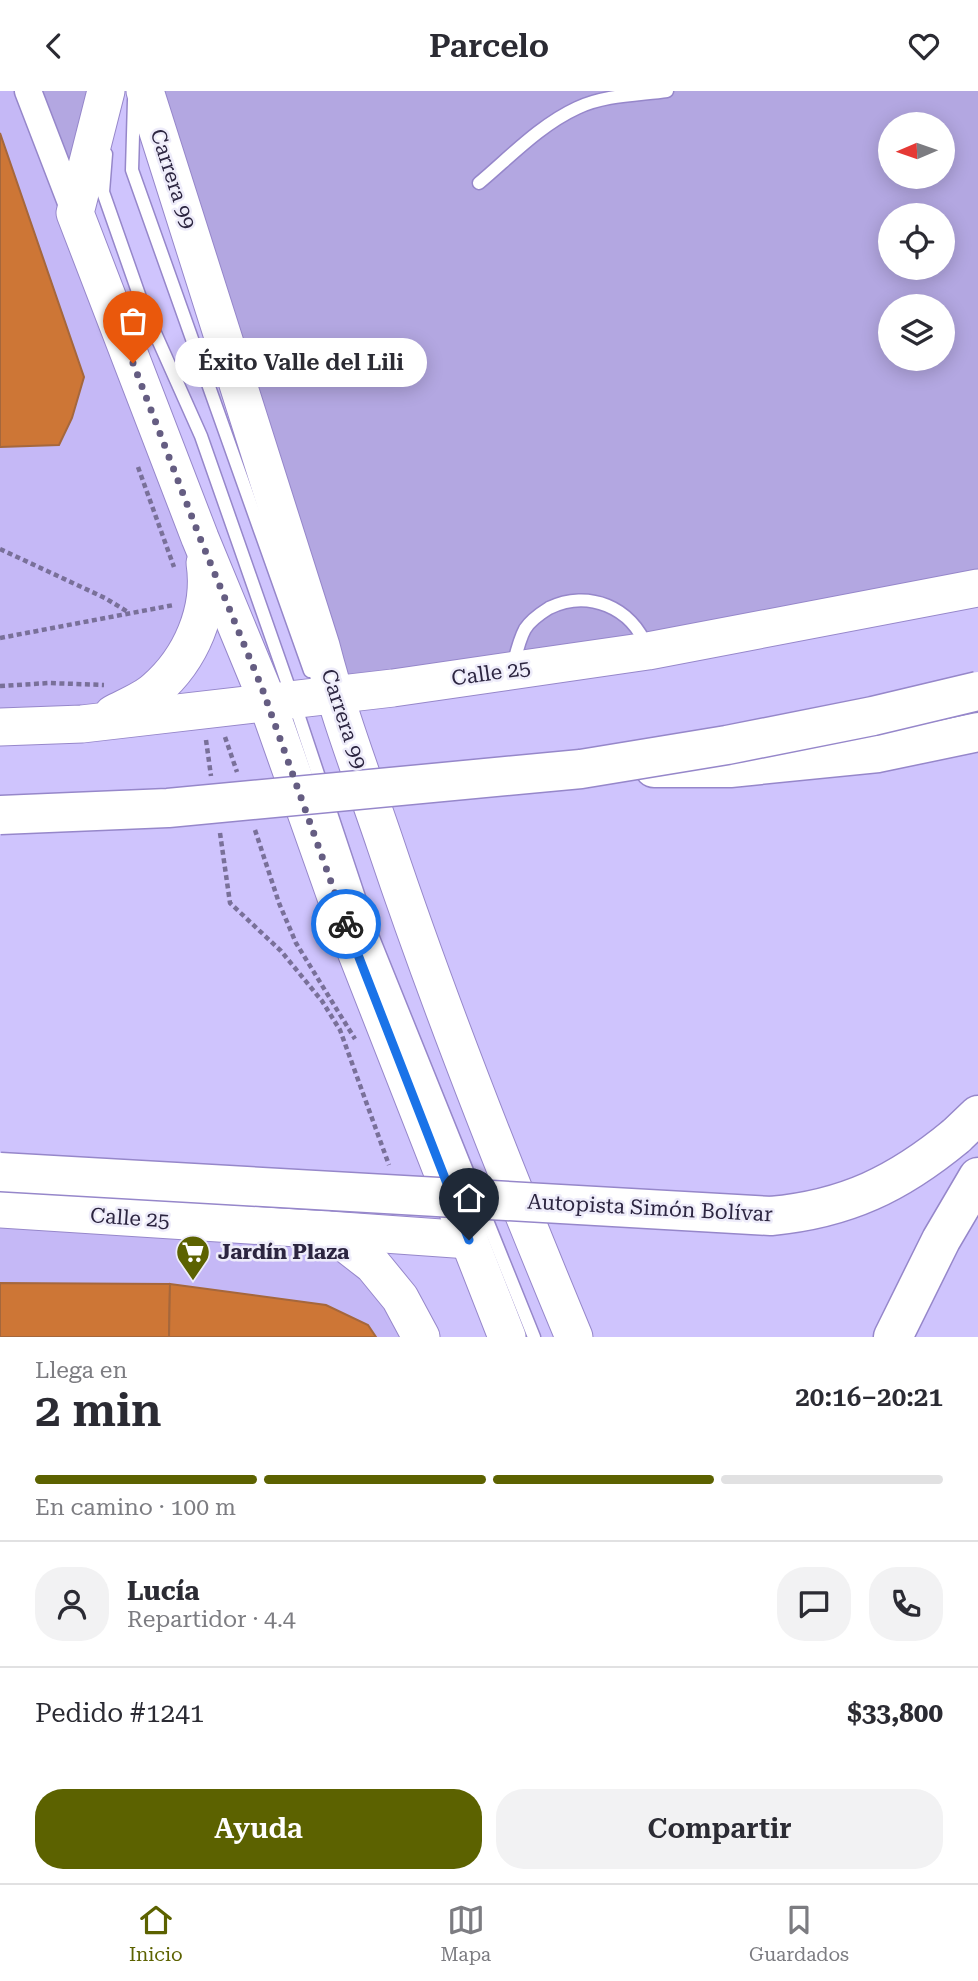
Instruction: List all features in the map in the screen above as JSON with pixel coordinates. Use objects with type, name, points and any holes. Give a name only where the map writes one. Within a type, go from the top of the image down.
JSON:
[{"type":"main road","points":[[75,213],[109,91]]},
{"type":"main road","name":"Carrera 99","points":[[145,91],[321,646],[307,701],[348,931],[507,1337]]},
{"type":"main road","name":"Carrera 99","points":[[75,213],[200,538],[307,701],[414,928],[532,1237],[574,1337]]},
{"type":"main road","points":[[82,724],[114,714],[155,690],[186,655],[199,628],[205,598],[206,568],[200,538]]},
{"type":"main road","name":"Calle 25","points":[[0,727],[82,724],[307,701],[648,651],[978,588]]},
{"type":"main road","points":[[321,646],[351,675],[371,684],[393,688]]},
{"type":"main road","points":[[0,815],[167,808],[581,769],[727,745],[873,716],[978,691]]},
{"type":"main road","points":[[581,769],[730,768],[878,753],[978,732]]},
{"type":"main road","name":"Autopista Simón Bolívar","points":[[0,1172],[771,1216],[823,1208],[867,1194],[917,1167],[967,1126]]},
{"type":"main road","points":[[893,1337],[946,1230],[978,1177]]},
{"type":"main road","name":"Calle 25","points":[[0,1209],[469,1240]]},
{"type":"main road","points":[[328,1230],[373,1265],[400,1298],[421,1337]]},
{"type":"street","name":"Carrera 99","points":[[28,91],[75,213]]},
{"type":"lane","points":[[109,91],[103,192],[143,306],[201,436],[307,701]]},
{"type":"lane","points":[[134,91],[132,170],[307,701],[370,930],[534,1337]]},
{"type":"lane","points":[[479,183],[549,124],[579,107],[609,98],[667,91]]},
{"type":"lane","points":[[513,670],[526,628],[542,612],[561,602],[583,599],[605,603],[624,615],[641,633],[648,651]]},
{"type":"lane","points":[[345,774],[354,800]]},
{"type":"lane","points":[[496,1186],[506,1211]]},
{"type":"path","points":[[134,457],[177,574]]},
{"type":"path","points":[[0,549],[105,597],[129,613]]},
{"type":"path","points":[[175,616],[178,594]]},
{"type":"path","points":[[0,638],[178,604]]},
{"type":"path","points":[[0,686],[49,683],[110,685]]},
{"type":"path","points":[[209,710],[237,774]]},
{"type":"path","points":[[209,710],[212,779]]},
{"type":"path","points":[[218,821],[230,903],[281,951],[322,1001],[340,1030],[391,1171]]},
{"type":"path","points":[[254,826],[279,903],[296,943],[350,1027],[360,1049]]},
{"type":"shaded area","points":[[0,91],[28,91],[206,568],[155,690],[0,727]]},
{"type":"shaded area","points":[[28,91],[106,91],[75,213]]},
{"type":"shaded area","points":[[145,91],[978,91],[978,588],[350,694]]},
{"type":"shaded area","name":"Jardín Plaza","points":[[0,1209],[328,1230],[421,1337],[0,1337]]},
{"type":"building","points":[[0,133],[84,377],[72,418],[59,445],[0,447]]},
{"type":"building","points":[[0,1283],[170,1284],[169,1337],[0,1337]]},
{"type":"building","points":[[170,1284],[326,1305],[368,1325],[376,1337],[169,1337]]},
{"type":"way so far","points":[[133,363],[200,538],[262,688],[346,924]]},
{"type":"place","name":"Éxito Valle del Lili","points":[[133,363]]},
{"type":"place","name":"Jardín Plaza","points":[[193,1282]]},
{"type":"route","points":[[346,924],[469,1240]]}]
